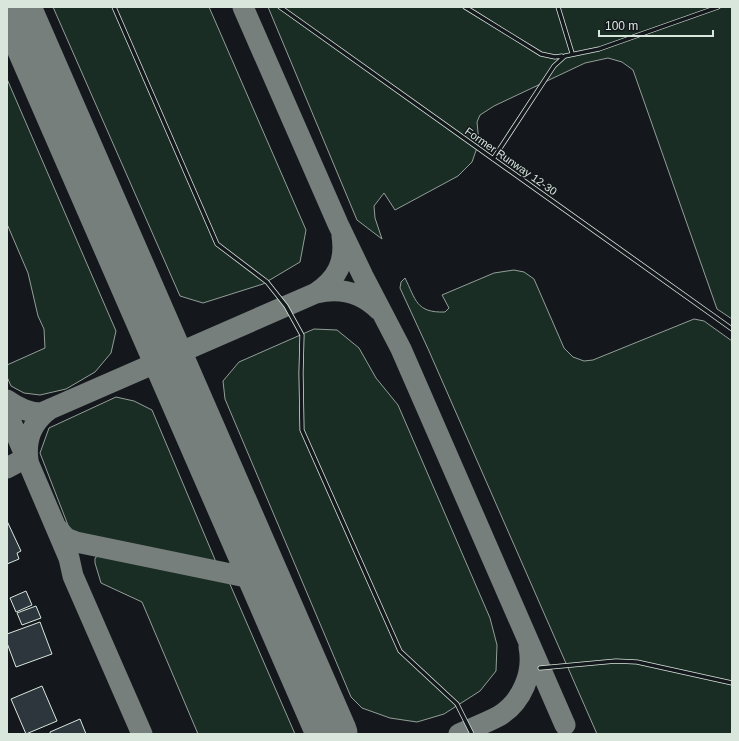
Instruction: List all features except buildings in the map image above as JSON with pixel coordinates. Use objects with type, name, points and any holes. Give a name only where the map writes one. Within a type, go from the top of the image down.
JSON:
[{"type":"lane","points":[[114,7],[217,244],[267,282],[286,306],[302,334],[300,373],[302,430],[400,650],[457,704],[472,734]]},
{"type":"lane","name":"Former Runway 12-30","points":[[280,7],[732,329]]},
{"type":"lane","points":[[465,7],[541,54],[555,57],[599,49],[718,7]]},
{"type":"lane","points":[[558,7],[572,53]]},
{"type":"lane","points":[[493,159],[554,66],[565,56]]},
{"type":"lane","points":[[540,668],[616,661],[637,662],[732,683]]},
{"type":"green space","points":[[53,7],[209,7],[306,230],[300,262],[263,284],[203,303],[180,296]]},
{"type":"green space","points":[[268,7],[732,7],[732,319],[717,309],[633,70],[622,62],[608,58],[585,63],[494,106],[480,115],[477,122],[479,142],[472,162],[458,176],[395,210],[384,193],[374,206],[375,218],[382,239],[357,220]]},
{"type":"green space","points":[[7,79],[116,331],[111,353],[95,372],[66,389],[40,395],[24,393],[11,386],[7,377],[7,365],[45,348],[44,329],[38,316],[28,273],[7,224]]},
{"type":"green space","points":[[514,270],[524,272],[534,279],[564,348],[573,357],[584,361],[593,360],[694,319],[704,321],[732,341],[732,734],[597,734],[400,288],[401,282],[405,278],[418,304],[428,310],[445,312],[449,308],[442,295],[494,273]]},
{"type":"green space","points":[[314,329],[337,330],[359,348],[376,378],[398,405],[490,618],[497,645],[496,671],[480,691],[444,714],[417,722],[390,718],[362,708],[351,697],[225,399],[223,381],[239,362]]},
{"type":"green space","points":[[116,397],[134,401],[152,410],[216,562],[71,533],[40,453],[49,428]]},
{"type":"green space","points":[[98,556],[229,582],[295,734],[198,734],[142,602],[101,583],[95,563],[95,558]]},
{"type":"taxiway","points":[[243,7],[338,224],[401,349],[565,725]]},
{"type":"taxiway","points":[[316,293],[335,276],[343,254],[342,236]]},
{"type":"taxiway","points":[[7,400],[23,409],[41,413],[316,293],[325,291],[350,292],[365,299],[379,310]]},
{"type":"taxiway","points":[[28,460],[27,452],[29,438],[32,431],[39,419],[50,409]]},
{"type":"taxiway","points":[[7,413],[69,558],[73,576],[142,734]]},
{"type":"taxiway","points":[[7,468],[20,461],[27,449]]},
{"type":"taxiway","points":[[57,528],[66,538],[76,542],[265,581]]},
{"type":"taxiway","points":[[459,734],[499,716],[514,703],[520,695],[528,677],[530,667],[529,647]]},
{"type":"runway","points":[[15,7],[332,734]]}]
